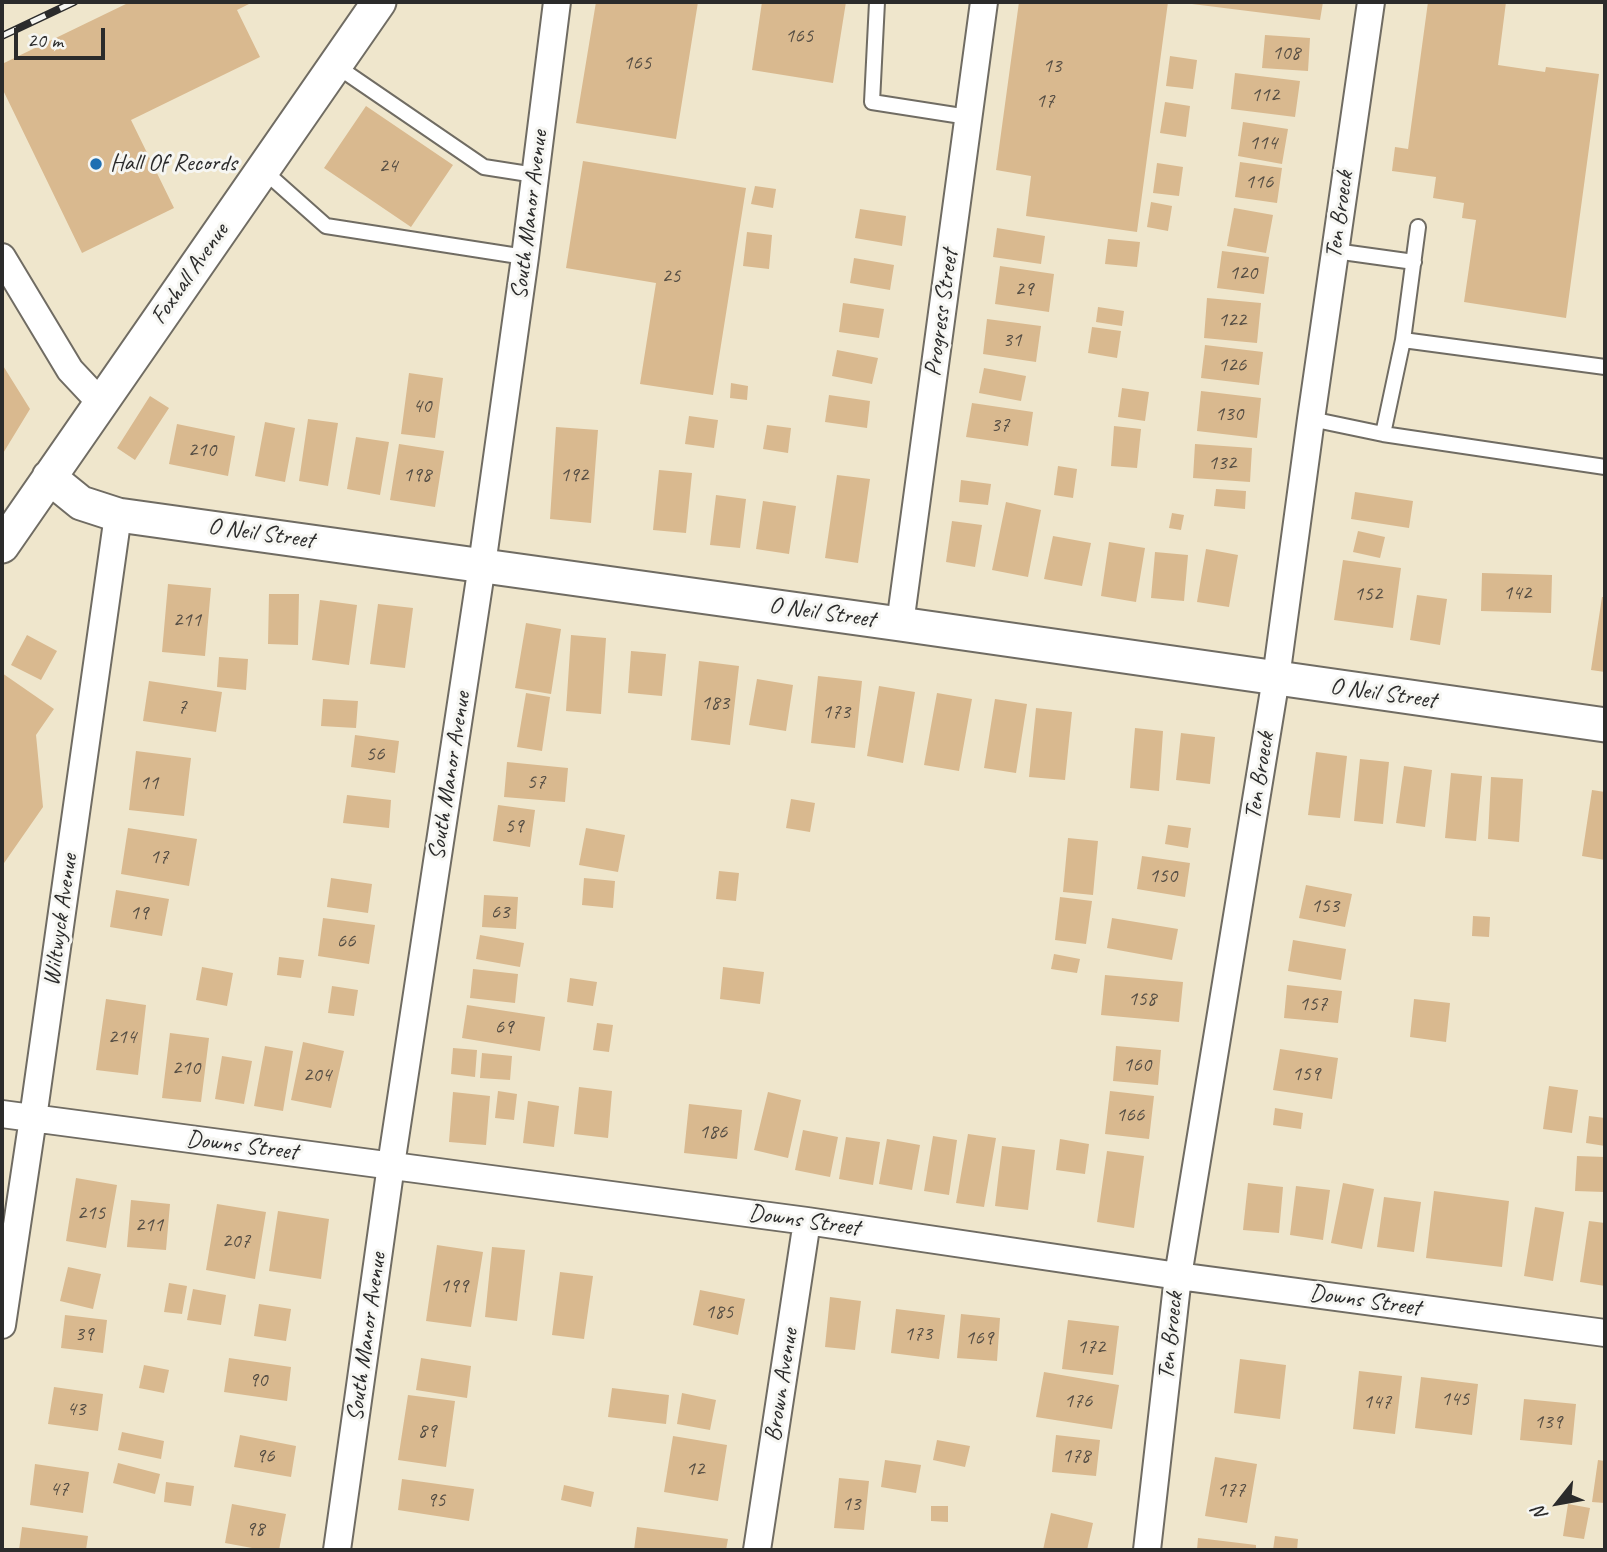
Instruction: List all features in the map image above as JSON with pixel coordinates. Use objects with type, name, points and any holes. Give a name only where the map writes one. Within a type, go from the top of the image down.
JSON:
[{"type":"street","name":"Foxhall Avenue","points":[[2,546],[379,2]]},
{"type":"street","name":"South Manor Avenue","points":[[337,1550],[391,1165],[482,565],[557,2]]},
{"type":"street","name":"Progress Street","points":[[900,624],[984,2]]},
{"type":"street","name":"Ten Broeck","points":[[1147,1550],[1178,1276],[1276,678],[1371,2]]},
{"type":"street","points":[[2,257],[69,370],[100,402]]},
{"type":"street","name":"O Neil Street","points":[[49,477],[80,503],[118,514],[1605,725]]},
{"type":"street","name":"Wiltwyck Avenue","points":[[2,1325],[118,514]]},
{"type":"street","name":"Downs Street","points":[[2,1114],[807,1221],[1178,1276],[1605,1333]]},
{"type":"street","name":"Brown Avenue","points":[[757,1550],[807,1221]]},
{"type":"lane","points":[[877,2],[872,102],[968,117]]},
{"type":"lane","points":[[335,65],[484,167],[535,175]]},
{"type":"lane","points":[[262,169],[326,226],[525,257]]},
{"type":"lane","points":[[1383,434],[1403,340],[1418,227]]},
{"type":"lane","points":[[1335,251],[1414,262]]},
{"type":"lane","points":[[1403,340],[1605,367]]},
{"type":"lane","points":[[1311,419],[1383,434],[1605,467]]},
{"type":"building","name":"Hall Of Records","points":[[130,2],[253,2],[237,10],[260,57],[131,120],[174,208],[82,253],[2,88],[2,64]]},
{"type":"building","points":[[596,2],[698,2],[676,139],[576,123]]},
{"type":"building","points":[[762,2],[846,2],[833,83],[752,70]]},
{"type":"building","points":[[1019,2],[1168,2],[1137,232],[1026,216],[1031,176],[996,170]]},
{"type":"building","points":[[1184,2],[1323,2],[1320,20]]},
{"type":"building","points":[[1428,2],[1506,2],[1498,65],[1545,72],[1546,67],[1599,74],[1566,318],[1464,302],[1476,220],[1462,218],[1464,203],[1433,198],[1436,177],[1392,171],[1395,147],[1408,149]]},
{"type":"building","points":[[1265,35],[1310,38],[1308,71],[1262,68]]},
{"type":"building","points":[[1170,56],[1197,60],[1193,89],[1166,86]]},
{"type":"building","points":[[1235,73],[1300,81],[1295,117],[1231,109]]},
{"type":"building","points":[[1165,102],[1190,106],[1186,137],[1160,133]]},
{"type":"building","points":[[366,106],[453,165],[411,227],[324,168]]},
{"type":"building","points":[[1243,122],[1288,129],[1282,164],[1238,156]]},
{"type":"building","points":[[583,161],[746,188],[713,395],[640,384],[656,283],[566,268]]},
{"type":"building","points":[[1240,162],[1282,168],[1277,203],[1235,197]]},
{"type":"building","points":[[1157,163],[1183,167],[1179,196],[1153,193]]},
{"type":"building","points":[[755,186],[776,189],[773,208],[751,204]]},
{"type":"building","points":[[1151,202],[1172,206],[1168,231],[1147,227]]},
{"type":"building","points":[[1234,208],[1273,215],[1266,253],[1227,246]]},
{"type":"building","points":[[860,209],[906,216],[902,246],[855,238]]},
{"type":"building","points":[[997,228],[1045,236],[1041,264],[993,257]]},
{"type":"building","points":[[747,232],[772,235],[769,269],[743,266]]},
{"type":"building","points":[[1108,239],[1140,242],[1137,267],[1105,264]]},
{"type":"building","points":[[1222,251],[1269,257],[1264,294],[1217,288]]},
{"type":"building","points":[[854,258],[894,265],[890,290],[850,283]]},
{"type":"building","points":[[1000,266],[1054,274],[1049,312],[995,304]]},
{"type":"building","points":[[1207,298],[1261,303],[1257,343],[1204,338]]},
{"type":"building","points":[[843,303],[884,309],[879,338],[839,332]]},
{"type":"building","points":[[1098,307],[1124,311],[1122,326],[1096,322]]},
{"type":"building","points":[[987,319],[1041,326],[1036,362],[983,354]]},
{"type":"building","points":[[1092,327],[1121,331],[1117,358],[1088,353]]},
{"type":"building","points":[[1205,345],[1263,352],[1259,385],[1201,378]]},
{"type":"building","points":[[837,350],[878,358],[872,384],[832,376]]},
{"type":"building","points":[[2,364],[30,409],[2,455]]},
{"type":"building","points":[[984,368],[1026,376],[1021,401],[979,393]]},
{"type":"building","points":[[409,373],[443,378],[435,438],[401,434]]},
{"type":"building","points":[[731,383],[748,386],[747,400],[730,398]]},
{"type":"building","points":[[1122,388],[1149,392],[1145,421],[1118,417]]},
{"type":"building","points":[[1201,391],[1261,398],[1257,438],[1197,431]]},
{"type":"building","points":[[829,395],[870,401],[867,428],[825,422]]},
{"type":"building","points":[[150,396],[169,408],[135,460],[117,448]]},
{"type":"building","points":[[972,403],[1033,412],[1028,446],[966,437]]},
{"type":"building","points":[[689,416],[718,420],[714,448],[685,444]]},
{"type":"building","points":[[308,419],[338,423],[328,486],[299,481]]},
{"type":"building","points":[[265,422],[295,428],[285,482],[255,476]]},
{"type":"building","points":[[177,424],[235,436],[228,476],[169,464]]},
{"type":"building","points":[[767,425],[791,428],[788,453],[763,449]]},
{"type":"building","points":[[1114,426],[1141,429],[1137,468],[1111,466]]},
{"type":"building","points":[[556,427],[598,430],[591,523],[550,519]]},
{"type":"building","points":[[356,437],[389,442],[380,495],[347,489]]},
{"type":"building","points":[[399,444],[444,451],[435,507],[390,500]]},
{"type":"building","points":[[1195,444],[1252,448],[1250,482],[1193,478]]},
{"type":"building","points":[[1058,466],[1077,469],[1073,498],[1054,495]]},
{"type":"building","points":[[659,470],[692,473],[686,533],[653,530]]},
{"type":"building","points":[[837,475],[870,479],[858,563],[825,558]]},
{"type":"building","points":[[961,480],[991,484],[988,505],[959,502]]},
{"type":"building","points":[[1216,489],[1246,491],[1245,509],[1214,506]]},
{"type":"building","points":[[1355,492],[1413,501],[1409,528],[1351,519]]},
{"type":"building","points":[[716,495],[746,499],[740,548],[710,545]]},
{"type":"building","points":[[763,501],[796,506],[789,554],[756,549]]},
{"type":"building","points":[[1006,502],[1041,510],[1028,577],[992,570]]},
{"type":"building","points":[[1172,513],[1184,515],[1181,530],[1169,528]]},
{"type":"building","points":[[952,521],[982,525],[975,567],[946,562]]},
{"type":"building","points":[[1358,531],[1385,537],[1380,558],[1353,552]]},
{"type":"building","points":[[1053,536],[1091,543],[1082,586],[1044,579]]},
{"type":"building","points":[[1109,542],[1145,548],[1136,602],[1101,596]]},
{"type":"building","points":[[1206,549],[1238,555],[1229,607],[1197,602]]},
{"type":"building","points":[[1155,552],[1188,555],[1184,601],[1151,598]]},
{"type":"building","points":[[1343,560],[1401,568],[1393,628],[1334,620]]},
{"type":"building","points":[[1482,573],[1552,575],[1551,613],[1481,611]]},
{"type":"building","points":[[168,584],[211,588],[205,656],[162,652]]},
{"type":"building","points":[[269,594],[299,594],[298,645],[268,644]]},
{"type":"building","points":[[1417,595],[1447,599],[1440,645],[1410,640]]},
{"type":"building","points":[[1602,597],[1605,597],[1605,672],[1591,670]]},
{"type":"building","points":[[320,600],[357,605],[349,665],[312,660]]},
{"type":"building","points":[[378,604],[413,608],[405,668],[370,664]]},
{"type":"building","points":[[526,623],[561,629],[551,694],[515,688]]},
{"type":"building","points":[[27,635],[57,651],[41,680],[11,665]]},
{"type":"building","points":[[571,635],[606,638],[601,714],[566,711]]},
{"type":"building","points":[[631,651],[666,654],[662,696],[628,693]]},
{"type":"building","points":[[219,657],[248,659],[246,690],[217,687]]},
{"type":"building","points":[[699,661],[739,666],[730,745],[691,740]]},
{"type":"building","points":[[2,673],[54,709],[36,735],[43,807],[2,866]]},
{"type":"building","points":[[818,676],[862,681],[855,748],[811,743]]},
{"type":"building","points":[[757,679],[793,685],[786,731],[749,725]]},
{"type":"building","points":[[149,681],[222,692],[216,732],[143,721]]},
{"type":"building","points":[[879,686],[915,692],[903,763],[867,756]]},
{"type":"building","points":[[526,693],[550,697],[542,751],[517,747]]},
{"type":"building","points":[[937,693],[972,699],[959,771],[924,765]]},
{"type":"building","points":[[323,699],[358,701],[356,728],[321,726]]},
{"type":"building","points":[[995,699],[1027,704],[1016,773],[984,768]]},
{"type":"building","points":[[1036,708],[1072,712],[1065,780],[1029,777]]},
{"type":"building","points":[[1135,728],[1163,731],[1159,791],[1130,788]]},
{"type":"building","points":[[1181,733],[1215,737],[1210,784],[1176,780]]},
{"type":"building","points":[[355,735],[399,741],[395,773],[351,767]]},
{"type":"building","points":[[136,751],[191,758],[184,816],[129,810]]},
{"type":"building","points":[[1316,752],[1347,756],[1340,818],[1308,815]]},
{"type":"building","points":[[1360,759],[1389,762],[1383,824],[1354,821]]},
{"type":"building","points":[[507,762],[568,768],[565,802],[504,797]]},
{"type":"building","points":[[1404,766],[1432,770],[1425,827],[1396,823]]},
{"type":"building","points":[[1451,773],[1482,776],[1476,841],[1445,838]]},
{"type":"building","points":[[1491,777],[1523,779],[1519,842],[1488,839]]},
{"type":"building","points":[[1592,790],[1605,792],[1605,860],[1582,856]]},
{"type":"building","points":[[347,795],[391,800],[389,828],[343,823]]},
{"type":"building","points":[[791,799],[815,803],[810,832],[786,828]]},
{"type":"building","points":[[498,805],[535,810],[530,847],[493,841]]},
{"type":"building","points":[[1168,825],[1191,828],[1188,848],[1165,844]]},
{"type":"building","points":[[128,828],[197,839],[189,886],[121,874]]},
{"type":"building","points":[[586,828],[625,835],[618,872],[579,865]]},
{"type":"building","points":[[1068,838],[1098,841],[1093,895],[1063,892]]},
{"type":"building","points":[[1142,856],[1190,863],[1185,897],[1137,889]]},
{"type":"building","points":[[719,871],[739,873],[736,901],[716,899]]},
{"type":"building","points":[[331,878],[372,884],[368,913],[327,907]]},
{"type":"building","points":[[584,878],[615,881],[613,908],[582,905]]},
{"type":"building","points":[[1306,885],[1352,894],[1345,927],[1299,918]]},
{"type":"building","points":[[116,890],[169,899],[162,936],[110,927]]},
{"type":"building","points":[[484,895],[518,897],[516,929],[482,927]]},
{"type":"building","points":[[1060,897],[1092,901],[1086,944],[1055,940]]},
{"type":"building","points":[[1473,916],[1490,917],[1489,937],[1472,936]]},
{"type":"building","points":[[323,918],[375,925],[369,964],[318,956]]},
{"type":"building","points":[[1112,918],[1178,929],[1172,960],[1107,948]]},
{"type":"building","points":[[480,935],[524,943],[520,967],[476,959]]},
{"type":"building","points":[[1293,940],[1346,949],[1341,980],[1288,971]]},
{"type":"building","points":[[1054,954],[1080,959],[1077,973],[1051,969]]},
{"type":"building","points":[[279,957],[304,960],[301,978],[277,975]]},
{"type":"building","points":[[202,967],[233,973],[227,1006],[196,1000]]},
{"type":"building","points":[[723,967],[764,972],[760,1004],[720,999]]},
{"type":"building","points":[[473,969],[518,974],[515,1003],[470,998]]},
{"type":"building","points":[[1105,975],[1183,982],[1179,1022],[1101,1015]]},
{"type":"building","points":[[570,978],[597,982],[593,1006],[567,1002]]},
{"type":"building","points":[[1287,985],[1342,991],[1338,1023],[1284,1018]]},
{"type":"building","points":[[332,986],[358,990],[354,1016],[328,1013]]},
{"type":"building","points":[[106,999],[146,1005],[138,1075],[96,1070]]},
{"type":"building","points":[[1414,999],[1450,1003],[1446,1042],[1410,1037]]},
{"type":"building","points":[[467,1005],[545,1017],[540,1051],[462,1038]]},
{"type":"building","points":[[597,1023],[613,1025],[609,1052],[593,1050]]},
{"type":"building","points":[[170,1033],[209,1038],[201,1102],[162,1098]]},
{"type":"building","points":[[303,1042],[344,1051],[331,1108],[291,1100]]},
{"type":"building","points":[[265,1046],[293,1051],[283,1111],[254,1106]]},
{"type":"building","points":[[1116,1046],[1161,1050],[1158,1085],[1113,1081]]},
{"type":"building","points":[[453,1048],[477,1050],[475,1077],[451,1074]]},
{"type":"building","points":[[1280,1049],[1338,1058],[1332,1099],[1273,1090]]},
{"type":"building","points":[[482,1053],[512,1056],[510,1080],[480,1078]]},
{"type":"building","points":[[222,1056],[252,1061],[244,1104],[215,1099]]},
{"type":"building","points":[[1549,1086],[1578,1090],[1572,1133],[1543,1129]]},
{"type":"building","points":[[579,1087],[612,1091],[608,1138],[574,1134]]},
{"type":"building","points":[[498,1091],[517,1094],[514,1120],[495,1118]]},
{"type":"building","points":[[1110,1091],[1154,1096],[1149,1139],[1105,1134]]},
{"type":"building","points":[[453,1092],[490,1096],[486,1145],[449,1142]]},
{"type":"building","points":[[768,1092],[801,1100],[788,1158],[754,1150]]},
{"type":"building","points":[[528,1101],[559,1106],[554,1147],[523,1143]]},
{"type":"building","points":[[689,1104],[742,1110],[737,1159],[684,1153]]},
{"type":"building","points":[[1275,1108],[1303,1113],[1301,1129],[1273,1125]]},
{"type":"building","points":[[1589,1116],[1605,1118],[1605,1146],[1586,1143]]},
{"type":"building","points":[[803,1130],[838,1137],[830,1177],[795,1170]]},
{"type":"building","points":[[968,1134],[996,1138],[984,1207],[956,1203]]},
{"type":"building","points":[[933,1136],[957,1140],[949,1195],[924,1191]]},
{"type":"building","points":[[846,1137],[880,1142],[873,1185],[839,1179]]},
{"type":"building","points":[[887,1139],[920,1145],[912,1190],[879,1184]]},
{"type":"building","points":[[1060,1139],[1089,1144],[1085,1174],[1056,1170]]},
{"type":"building","points":[[1002,1146],[1035,1150],[1028,1210],[995,1206]]},
{"type":"building","points":[[1107,1151],[1144,1156],[1134,1228],[1097,1222]]},
{"type":"building","points":[[1577,1156],[1605,1157],[1605,1192],[1575,1191]]},
{"type":"building","points":[[76,1178],[117,1185],[106,1248],[66,1241]]},
{"type":"building","points":[[1248,1183],[1283,1187],[1279,1233],[1243,1230]]},
{"type":"building","points":[[1343,1183],[1374,1189],[1362,1249],[1331,1243]]},
{"type":"building","points":[[1296,1186],[1330,1190],[1323,1240],[1290,1235]]},
{"type":"building","points":[[1434,1191],[1509,1201],[1502,1267],[1426,1258]]},
{"type":"building","points":[[1384,1197],[1421,1202],[1414,1252],[1377,1247]]},
{"type":"building","points":[[131,1200],[170,1204],[166,1250],[127,1247]]},
{"type":"building","points":[[217,1204],[266,1212],[255,1279],[206,1270]]},
{"type":"building","points":[[1535,1207],[1564,1212],[1553,1281],[1524,1276]]},
{"type":"building","points":[[278,1211],[329,1219],[321,1279],[269,1271]]},
{"type":"building","points":[[1589,1221],[1605,1223],[1605,1286],[1580,1282]]},
{"type":"building","points":[[437,1245],[483,1252],[471,1327],[426,1321]]},
{"type":"building","points":[[492,1247],[525,1250],[517,1321],[485,1317]]},
{"type":"building","points":[[68,1267],[101,1274],[93,1309],[60,1301]]},
{"type":"building","points":[[560,1272],[593,1276],[584,1339],[552,1335]]},
{"type":"building","points":[[169,1283],[187,1286],[182,1314],[164,1312]]},
{"type":"building","points":[[193,1289],[226,1295],[221,1325],[187,1320]]},
{"type":"building","points":[[700,1290],[745,1299],[738,1335],[693,1325]]},
{"type":"building","points":[[830,1297],[861,1301],[855,1350],[825,1347]]},
{"type":"building","points":[[259,1304],[291,1309],[286,1341],[254,1336]]},
{"type":"building","points":[[896,1309],[945,1315],[939,1359],[891,1353]]},
{"type":"building","points":[[961,1314],[1000,1318],[997,1361],[957,1358]]},
{"type":"building","points":[[65,1315],[107,1320],[103,1353],[61,1348]]},
{"type":"building","points":[[1068,1320],[1119,1326],[1113,1375],[1062,1369]]},
{"type":"building","points":[[229,1358],[291,1367],[287,1401],[224,1392]]},
{"type":"building","points":[[421,1358],[471,1366],[467,1398],[416,1390]]},
{"type":"building","points":[[1240,1359],[1286,1365],[1280,1419],[1234,1413]]},
{"type":"building","points":[[144,1365],[169,1370],[164,1393],[139,1388]]},
{"type":"building","points":[[1359,1371],[1402,1376],[1395,1434],[1353,1429]]},
{"type":"building","points":[[1044,1372],[1119,1385],[1112,1429],[1036,1417]]},
{"type":"building","points":[[1421,1377],[1478,1384],[1472,1435],[1415,1428]]},
{"type":"building","points":[[54,1387],[103,1394],[98,1431],[48,1424]]},
{"type":"building","points":[[612,1388],[669,1395],[666,1424],[608,1417]]},
{"type":"building","points":[[682,1393],[716,1400],[710,1430],[677,1424]]},
{"type":"building","points":[[408,1395],[455,1401],[446,1467],[398,1460]]},
{"type":"building","points":[[1524,1399],[1576,1404],[1572,1445],[1520,1440]]},
{"type":"building","points":[[122,1432],[164,1441],[161,1459],[118,1450]]},
{"type":"building","points":[[240,1435],[296,1446],[291,1477],[234,1467]]},
{"type":"building","points":[[1056,1435],[1100,1440],[1096,1476],[1052,1472]]},
{"type":"building","points":[[673,1436],[727,1445],[718,1501],[664,1492]]},
{"type":"building","points":[[937,1440],[970,1446],[965,1467],[933,1460]]},
{"type":"building","points":[[1215,1457],[1257,1464],[1247,1523],[1205,1516]]},
{"type":"building","points":[[885,1460],[921,1465],[916,1493],[881,1487]]},
{"type":"building","points":[[1598,1460],[1605,1461],[1605,1503],[1592,1502]]},
{"type":"building","points":[[118,1463],[160,1474],[155,1494],[113,1483]]},
{"type":"building","points":[[35,1464],[89,1472],[83,1513],[30,1505]]},
{"type":"building","points":[[839,1478],[869,1481],[864,1530],[834,1528]]},
{"type":"building","points":[[402,1479],[474,1489],[469,1521],[398,1510]]},
{"type":"building","points":[[166,1482],[194,1486],[191,1506],[164,1502]]},
{"type":"building","points":[[564,1485],[594,1492],[591,1507],[561,1500]]},
{"type":"building","points":[[232,1504],[286,1514],[279,1550],[225,1543]]},
{"type":"building","points":[[1568,1504],[1590,1508],[1584,1539],[1563,1536]]},
{"type":"building","points":[[931,1506],[948,1506],[948,1522],[931,1521]]},
{"type":"building","points":[[1051,1513],[1093,1523],[1087,1550],[1043,1550]]},
{"type":"building","points":[[22,1527],[88,1536],[86,1550],[19,1550]]},
{"type":"building","points":[[637,1527],[728,1539],[726,1550],[634,1550]]},
{"type":"building","points":[[1275,1536],[1298,1539],[1297,1550],[1273,1550]]},
{"type":"building","points":[[1198,1538],[1256,1545],[1256,1550],[1197,1550]]},
{"type":"railway","points":[[2,36],[74,2]]},
{"type":"place","name":"Hall Of Records","points":[[96,164]]}]
